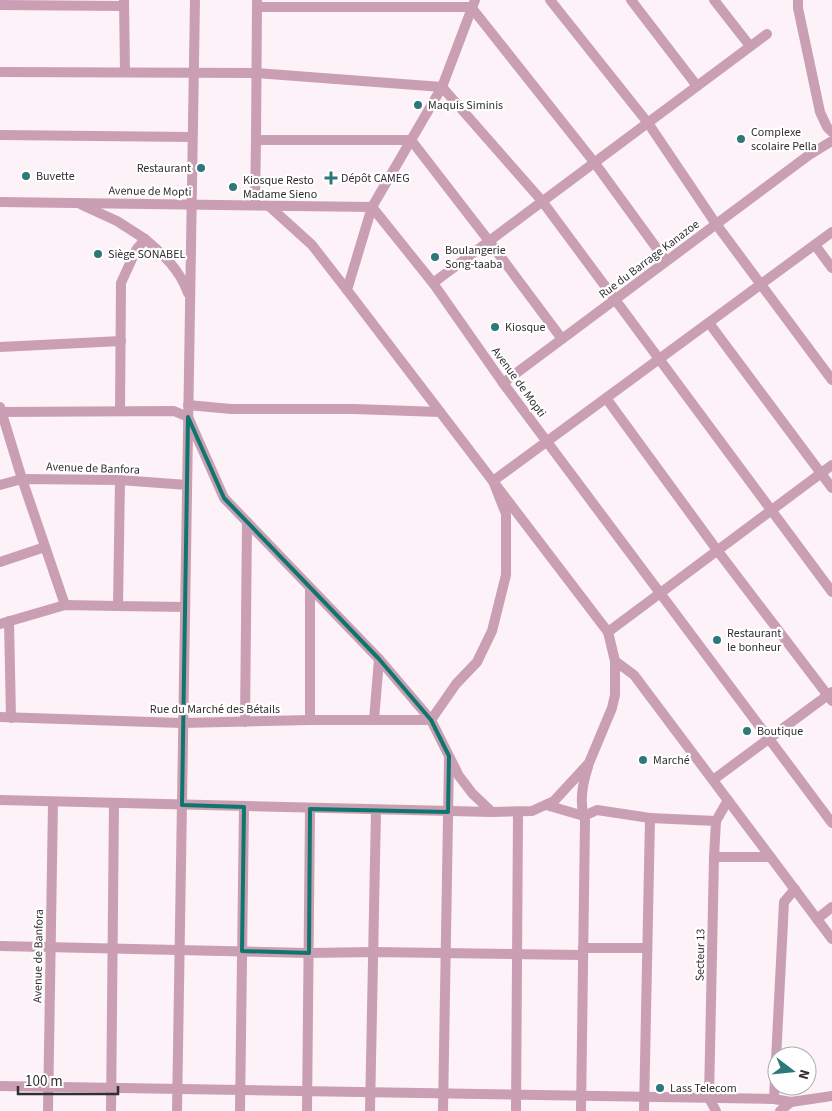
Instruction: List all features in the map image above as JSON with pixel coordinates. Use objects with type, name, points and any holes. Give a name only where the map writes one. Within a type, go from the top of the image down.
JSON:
[{"type":"street","points":[[177,1111],[195,0]]},
{"type":"street","points":[[550,0],[648,123],[716,224],[832,380]]},
{"type":"street","points":[[631,0],[697,86]]},
{"type":"street","points":[[714,0],[750,46]]},
{"type":"street","points":[[798,0],[798,8],[820,112],[832,132]]},
{"type":"street","points":[[0,5],[124,3],[125,72]]},
{"type":"street","points":[[255,206],[257,3],[473,4]]},
{"type":"street","points":[[347,290],[372,208],[442,87],[473,4]]},
{"type":"street","points":[[473,4],[594,162],[666,261]]},
{"type":"street","points":[[433,283],[767,34]]},
{"type":"street","points":[[0,72],[256,73],[442,87],[542,201],[616,299],[770,511],[832,592]]},
{"type":"street","points":[[0,135],[192,136]]},
{"type":"street","points":[[256,140],[411,140]]},
{"type":"street","points":[[411,140],[489,240],[562,339]]},
{"type":"street","name":"Rue du Barrage Kanazoe","points":[[503,383],[809,155],[832,141]]},
{"type":"street","name":"Avenue de Mopti","points":[[0,202],[372,208],[433,283],[503,383],[832,822]]},
{"type":"street","points":[[78,203],[117,221],[145,239],[168,259],[185,284],[190,299]]},
{"type":"street","points":[[269,206],[312,245],[608,632],[615,661],[615,696],[583,782],[582,799],[584,816],[581,1111]]},
{"type":"street","points":[[493,481],[832,232]]},
{"type":"street","points":[[120,411],[121,283],[136,250],[145,239]]},
{"type":"street","points":[[815,245],[832,268]]},
{"type":"street","points":[[709,323],[832,488]]},
{"type":"street","points":[[0,347],[121,341]]},
{"type":"street","points":[[606,398],[717,550],[831,696],[713,780]]},
{"type":"street","points":[[188,405],[231,409],[354,409],[440,412]]},
{"type":"street","points":[[65,605],[0,410],[174,411],[188,417],[224,498],[310,590],[379,659],[431,720],[459,776],[472,793],[492,812]]},
{"type":"street","points":[[608,632],[832,465]]},
{"type":"street","name":"Avenue de Banfora","points":[[0,485],[22,478],[120,480],[186,484]]},
{"type":"street","points":[[118,606],[120,480]]},
{"type":"street","points":[[431,720],[456,684],[477,662],[492,631],[506,575],[506,514],[493,481]]},
{"type":"street","points":[[245,722],[247,522]]},
{"type":"street","points":[[0,562],[45,547]]},
{"type":"street","points":[[310,590],[310,720]]},
{"type":"street","points":[[5,718],[5,623],[65,605],[185,606]]},
{"type":"street","points":[[374,720],[379,659]]},
{"type":"street","points":[[615,661],[634,675],[832,939]]},
{"type":"street","name":"Rue du Marché des Bétails","points":[[5,718],[182,723],[431,720]]},
{"type":"street","points":[[443,1111],[449,756]]},
{"type":"street","points":[[0,800],[310,809],[532,812],[554,801],[589,764]]},
{"type":"street","name":"Secteur 13","points":[[716,1111],[709,1098],[714,857],[716,821],[728,800]]},
{"type":"street","name":"Avenue de Banfora","points":[[48,1111],[53,802]]},
{"type":"street","points":[[111,1111],[114,803]]},
{"type":"street","points":[[546,805],[584,816],[597,810],[650,818],[716,821]]},
{"type":"street","points":[[240,1111],[244,807]]},
{"type":"street","points":[[307,1111],[310,809]]},
{"type":"street","points":[[370,1111],[376,810]]},
{"type":"street","points":[[516,1111],[518,812]]},
{"type":"street","points":[[644,1111],[650,818]]},
{"type":"street","points":[[714,857],[770,857]]},
{"type":"street","points":[[774,1099],[784,902],[795,889]]},
{"type":"street","points":[[817,919],[832,907]]},
{"type":"street","points":[[0,946],[179,948],[309,953],[517,954],[647,948]]},
{"type":"street","points":[[0,1086],[774,1099],[790,1102],[832,1096]]},
{"type":"street","points":[[780,1111],[790,1102]]},
{"type":"highlighted area","points":[[188,417],[224,498],[379,659],[431,720],[449,756],[448,812],[310,809],[309,953],[242,951],[244,807],[182,805]]},
{"type":"place","name":"Maquis Siminis","points":[[418,105]]},
{"type":"place","name":"Complexe scolaire Pella","points":[[741,139]]},
{"type":"place","name":"Restaurant","points":[[201,168]]},
{"type":"place","name":"Buvette","points":[[26,176]]},
{"type":"place","name":"Dépôt CAMEG","points":[[331,178]]},
{"type":"place","name":"Kiosque Resto Madame Sieno","points":[[233,187]]},
{"type":"place","name":"Siège SONABEL","points":[[98,254]]},
{"type":"place","name":"Boulangerie Song-taaba","points":[[435,257]]},
{"type":"place","name":"Kiosque","points":[[495,327]]},
{"type":"place","name":"Restaurant le bonheur","points":[[717,640]]},
{"type":"place","name":"Boutique","points":[[747,731]]},
{"type":"place","name":"Marché","points":[[643,760]]},
{"type":"place","name":"Lass Telecom","points":[[660,1088]]}]
